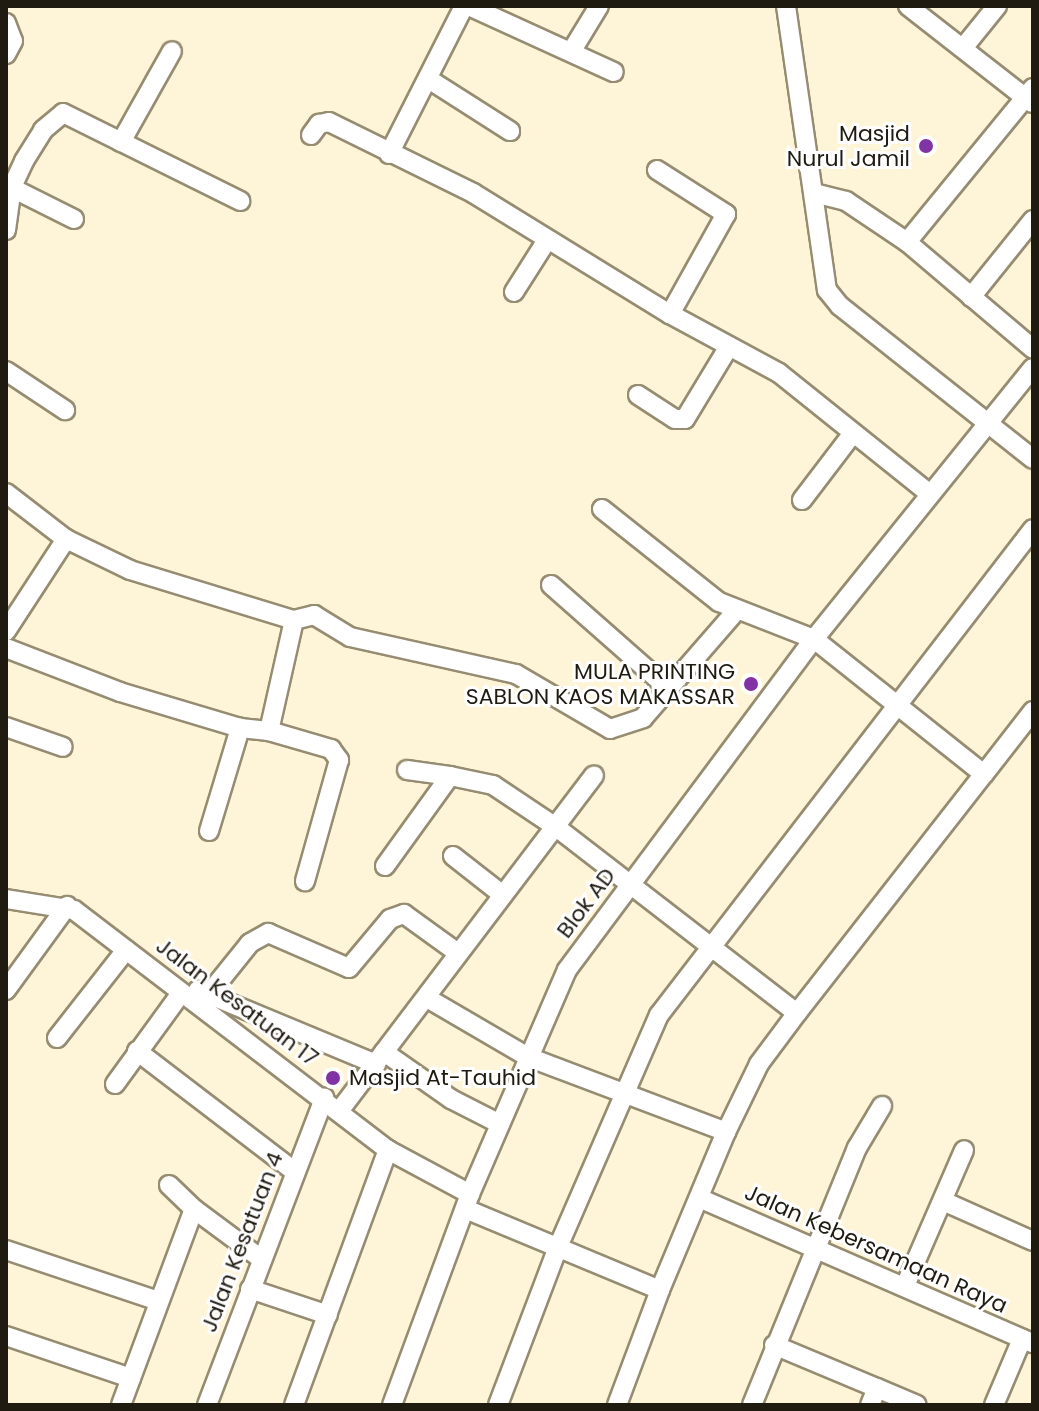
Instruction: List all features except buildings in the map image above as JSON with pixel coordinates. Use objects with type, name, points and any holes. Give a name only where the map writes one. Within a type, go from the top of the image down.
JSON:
[{"type":"street","points":[[389,154],[466,6],[614,72]]},
{"type":"street","points":[[571,52],[599,6]]},
{"type":"street","points":[[786,6],[831,297],[1033,459]]},
{"type":"street","points":[[907,242],[1030,96],[908,6]]},
{"type":"street","points":[[963,48],[997,6]]},
{"type":"street","points":[[6,23],[13,41],[6,54]]},
{"type":"street","points":[[121,142],[172,51]]},
{"type":"street","points":[[430,80],[510,131]]},
{"type":"street","points":[[6,230],[9,186],[36,139],[61,114],[240,201]]},
{"type":"street","points":[[311,135],[325,121],[473,193],[670,314],[779,373],[930,494]]},
{"type":"street","points":[[657,170],[726,214],[670,314]]},
{"type":"street","points":[[9,186],[74,219]]},
{"type":"street","points":[[814,193],[846,201],[907,242],[1033,349]]},
{"type":"street","points":[[971,297],[1033,220]]},
{"type":"street","points":[[514,292],[547,240]]},
{"type":"street","points":[[638,395],[675,419],[685,419],[728,348]]},
{"type":"street","name":"Blok AD","points":[[392,1405],[468,1202],[567,970],[814,639],[1033,368]]},
{"type":"street","points":[[6,371],[65,410]]},
{"type":"street","points":[[802,500],[853,433]]},
{"type":"street","points":[[6,493],[66,539],[130,570],[294,620],[314,615],[350,637],[516,674],[610,729],[643,718],[737,610]]},
{"type":"street","points":[[602,509],[719,602],[814,639],[984,774]]},
{"type":"street","points":[[498,1405],[558,1247],[651,1029],[709,945],[895,702],[1033,529]]},
{"type":"street","points":[[6,631],[66,539]]},
{"type":"street","points":[[551,585],[669,689]]},
{"type":"street","points":[[269,731],[294,620]]},
{"type":"street","points":[[6,648],[120,692],[240,728],[269,731],[338,754],[305,881]]},
{"type":"street","points":[[617,1405],[660,1290],[726,1132],[759,1064],[1033,711]]},
{"type":"street","points":[[6,727],[63,747]]},
{"type":"street","points":[[209,831],[240,728]]},
{"type":"street","points":[[407,770],[500,788],[556,827],[797,1013]]},
{"type":"street","points":[[340,1110],[594,775]]},
{"type":"street","points":[[385,866],[450,776]]},
{"type":"street","points":[[453,856],[503,895]]},
{"type":"street","points":[[6,899],[67,906],[6,990]]},
{"type":"street","name":"Jalan Kesatuan 17","points":[[67,906],[340,1110],[388,1150],[468,1202],[558,1247],[660,1290]]},
{"type":"street","points":[[209,994],[262,934],[274,934],[349,968],[390,919],[404,914],[458,953]]},
{"type":"street","points":[[57,1038],[126,950]]},
{"type":"street","points":[[115,1084],[175,987],[209,994],[380,1058],[500,1124]]},
{"type":"street","points":[[427,998],[528,1057],[624,1090],[726,1132]]},
{"type":"street","points":[[137,1051],[294,1171]]},
{"type":"street","name":"Jalan Kesatuan 4","points":[[207,1405],[260,1258],[324,1098]]},
{"type":"street","points":[[752,1405],[814,1247],[862,1136],[882,1106]]},
{"type":"street","points":[[294,1405],[388,1150]]},
{"type":"street","points":[[905,1286],[964,1150]]},
{"type":"street","points":[[169,1185],[194,1209],[260,1258]]},
{"type":"street","name":"Jalan Kebersamaan Raya","points":[[699,1198],[1028,1341]]},
{"type":"street","points":[[943,1201],[1033,1241]]},
{"type":"street","points":[[121,1405],[194,1209]]},
{"type":"street","points":[[6,1250],[158,1301]]},
{"type":"street","points":[[250,1289],[328,1315]]},
{"type":"street","points":[[6,1336],[131,1378]]},
{"type":"street","points":[[994,1405],[1028,1341]]},
{"type":"street","points":[[774,1345],[873,1397],[917,1405]]},
{"type":"place","name":"Masjid Nurul Jamil","points":[[926,146]]},
{"type":"place","name":"MULA PRINTING SABLON KAOS MAKASSAR","points":[[751,684]]},
{"type":"place","name":"Masjid At-Tauhid","points":[[333,1078]]}]
